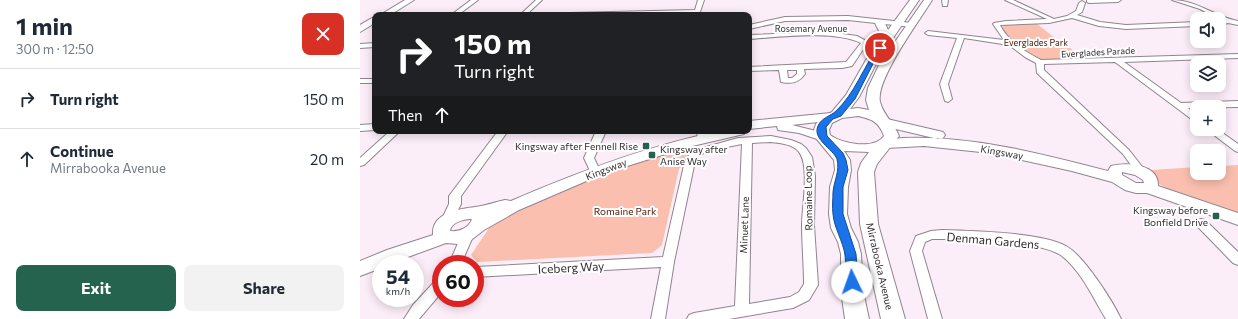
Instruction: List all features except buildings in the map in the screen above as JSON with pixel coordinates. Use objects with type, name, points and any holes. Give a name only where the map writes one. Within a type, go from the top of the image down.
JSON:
[{"type":"main road","points":[[857,319],[852,291],[851,254],[838,214],[839,187],[843,170],[842,160],[840,155],[824,138],[821,131],[822,126],[852,97],[872,60],[915,0]]},
{"type":"main road","points":[[824,138],[838,145],[854,148],[885,145],[892,136],[873,100],[874,88],[885,65],[928,0]]},
{"type":"main road","points":[[876,21],[884,31],[880,48]]},
{"type":"main road","points":[[752,125],[858,112],[883,120]]},
{"type":"main road","name":"Kingsway","points":[[883,120],[934,135],[1015,146],[1119,171]]},
{"type":"main road","name":"Kingsway","points":[[752,133],[782,127],[801,130],[824,138]]},
{"type":"main road","name":"Kingsway","points":[[360,262],[459,224],[519,204],[595,171],[706,134],[745,134]]},
{"type":"main road","name":"Kingsway","points":[[885,145],[899,142],[918,141],[961,145],[1119,171]]},
{"type":"main road","name":"Mirrabooka Avenue","points":[[885,145],[869,163],[866,172],[869,224],[893,319]]},
{"type":"main road","points":[[1119,171],[1122,183],[1131,187],[1140,188],[1147,181],[1203,215],[1238,219]]},
{"type":"main road","name":"Kingsway","points":[[360,269],[459,224]]},
{"type":"street","points":[[389,12],[410,0]]},
{"type":"street","points":[[458,12],[475,0]]},
{"type":"street","points":[[526,12],[539,0]]},
{"type":"street","points":[[697,12],[701,0]]},
{"type":"street","points":[[1008,0],[1053,20]]},
{"type":"street","points":[[1073,16],[1081,10],[1083,1],[1118,0]]},
{"type":"street","points":[[1175,0],[1189,3],[1227,21],[1238,23]]},
{"type":"street","points":[[1073,16],[1099,24],[1126,26],[1190,24]]},
{"type":"street","name":"Everglades Parade","points":[[1073,16],[1053,20],[1004,22],[996,24],[1011,43],[1028,58],[1040,62],[1055,63],[1238,56]]},
{"type":"street","points":[[752,26],[795,19],[854,18],[911,26]]},
{"type":"street","points":[[876,21],[898,24]]},
{"type":"street","points":[[360,29],[372,22]]},
{"type":"street","points":[[928,33],[1011,43]]},
{"type":"street","name":"Rosemary Avenue","points":[[752,37],[838,35],[856,37],[865,42],[848,64],[842,66],[752,69]]},
{"type":"street","points":[[948,99],[944,84],[961,36]]},
{"type":"street","points":[[360,45],[372,45]]},
{"type":"street","points":[[1117,60],[1190,114]]},
{"type":"street","points":[[1040,62],[1040,71],[1126,152],[1147,181]]},
{"type":"street","points":[[783,68],[784,80],[788,81],[798,78],[801,74],[800,67]]},
{"type":"street","points":[[360,81],[372,81]]},
{"type":"street","points":[[1180,106],[1238,104]]},
{"type":"street","points":[[360,128],[372,127]]},
{"type":"street","points":[[360,163],[392,134]]},
{"type":"street","points":[[456,255],[459,224],[455,196],[501,134]]},
{"type":"street","points":[[595,171],[589,158],[600,134]]},
{"type":"street","name":"Romaine Loop","points":[[658,319],[668,262],[690,161],[695,153],[745,134],[788,142],[798,146],[807,157],[810,176],[808,225],[811,285],[804,296],[793,302],[694,319]]},
{"type":"street","name":"Minuet Lane","points":[[742,310],[745,134]]},
{"type":"street","points":[[1220,136],[1238,149]]},
{"type":"street","points":[[1119,171],[1126,152]]},
{"type":"street","points":[[1203,215],[1238,260]]},
{"type":"street","name":"Denman Gardens","points":[[935,319],[916,251],[920,239],[931,235],[958,234],[1044,244],[1061,249],[1076,262],[1114,319]]},
{"type":"street","name":"Iceberg Way","points":[[484,272],[668,262]]},
{"type":"street","points":[[411,319],[432,294]]},
{"type":"green space","name":"Everglades Park","points":[[1036,23],[1085,60],[1042,61],[1031,57],[1001,28],[1006,24]]},
{"type":"green space","name":"Romaine Park","points":[[696,144],[696,150],[679,169],[662,245],[652,253],[484,262],[484,255],[471,255],[491,225],[518,210],[627,164]]},
{"type":"green space","points":[[1238,165],[1238,218],[1206,208],[1159,184],[1151,170],[1190,167],[1190,180],[1226,180],[1226,166]]},
{"type":"place","name":"Kingsway after Fennell Rise","points":[[646,146]]},
{"type":"place","name":"Kingsway after Anise Way","points":[[652,155]]},
{"type":"place","name":"Kingsway before Bonfield Drive","points":[[1216,216]]},
{"type":"route","points":[[852,282],[851,254],[848,242],[841,228],[838,214],[839,187],[842,180],[843,170],[842,160],[840,155],[823,137],[821,131],[822,126],[830,117],[838,114],[852,97],[880,48]]}]
